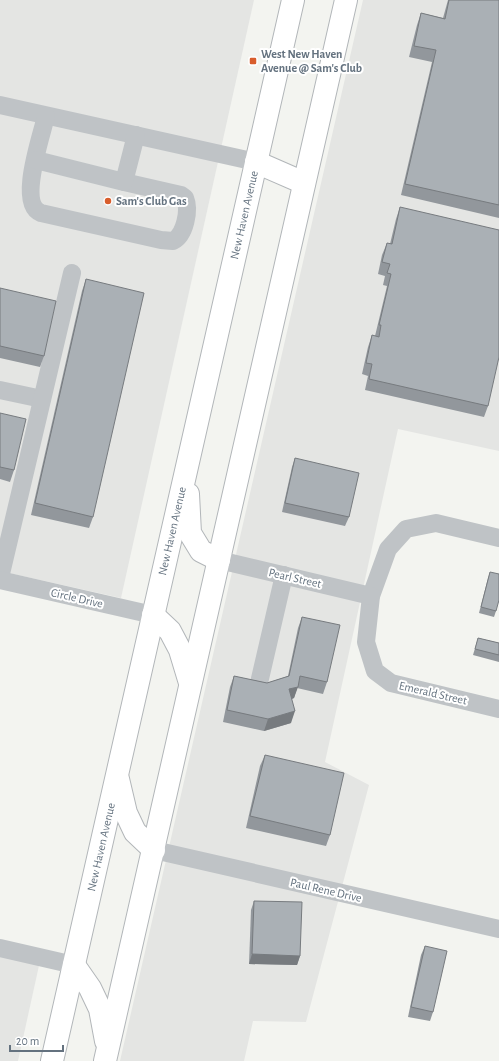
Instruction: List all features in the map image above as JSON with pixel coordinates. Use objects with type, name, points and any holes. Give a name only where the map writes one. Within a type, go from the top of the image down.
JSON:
[{"type":"main road","name":"New Haven Avenue","points":[[52,1061],[293,0]]},
{"type":"main road","points":[[106,1055],[154,850],[346,0]]},
{"type":"main road","points":[[256,162],[304,183]]},
{"type":"main road","points":[[186,471],[190,533],[201,551],[219,560]]},
{"type":"main road","points":[[153,615],[170,631],[180,650],[190,686]]},
{"type":"main road","points":[[117,776],[126,813],[135,832],[154,850]]},
{"type":"main road","points":[[74,965],[90,988],[100,1010],[106,1055]]},
{"type":"street","points":[[0,106],[256,162]]},
{"type":"street","points":[[36,160],[181,195],[185,198],[187,210],[180,236],[173,241],[161,240],[38,212],[33,205],[30,194],[36,160],[46,116]]},
{"type":"street","points":[[124,182],[136,135]]},
{"type":"street","points":[[0,579],[72,274]]},
{"type":"street","points":[[0,390],[42,399]]},
{"type":"street","name":"Emerald Street","points":[[499,538],[436,522],[406,529],[388,549],[371,596],[366,642],[375,671],[390,683],[499,709]]},
{"type":"street","name":"Pearl Street","points":[[219,560],[371,596]]},
{"type":"street","points":[[259,683],[284,575]]},
{"type":"street","name":"Circle Drive","points":[[0,579],[153,615]]},
{"type":"street","name":"Paul Rene Drive","points":[[154,850],[499,929]]},
{"type":"street","points":[[0,948],[74,965]]},
{"type":"shaded area","points":[[0,0],[254,0],[121,598],[0,571]]},
{"type":"shaded area","points":[[363,0],[499,0],[499,451],[398,429],[325,762],[369,785],[306,1022],[253,1021],[244,1061],[120,1061]]},
{"type":"shaded area","points":[[0,951],[40,961],[18,1061],[0,1061]]},
{"type":"building","points":[[449,0],[499,0],[499,205],[405,184],[436,50],[414,46],[421,13],[445,19]]},
{"type":"building","points":[[400,207],[499,230],[499,357],[488,406],[369,379],[372,364],[366,363],[372,335],[379,337],[381,325],[379,325],[391,274],[387,273],[390,264],[382,262],[387,243],[392,244]]},
{"type":"building","points":[[86,279],[144,293],[93,517],[35,503]]},
{"type":"building","points":[[0,288],[56,301],[44,356],[0,346]]},
{"type":"building","points":[[0,413],[26,419],[14,470],[0,467]]},
{"type":"building","points":[[295,458],[359,473],[349,517],[285,503]]},
{"type":"building","points":[[490,572],[499,574],[499,600],[496,611],[481,607]]},
{"type":"building","points":[[302,617],[340,625],[327,682],[300,676],[298,687],[289,689],[295,711],[268,719],[227,710],[234,676],[267,683],[289,676]]},
{"type":"building","points":[[478,638],[499,643],[499,655],[475,649]]},
{"type":"building","points":[[265,755],[344,773],[330,835],[250,816]]},
{"type":"building","points":[[254,901],[302,902],[300,956],[252,954]]},
{"type":"building","points":[[425,946],[447,951],[433,1012],[411,1007]]},
{"type":"place","name":"West New Haven Avenue @ Sam's Club","points":[[253,61]]},
{"type":"place","name":"Sam's Club Gas","points":[[108,201]]}]
